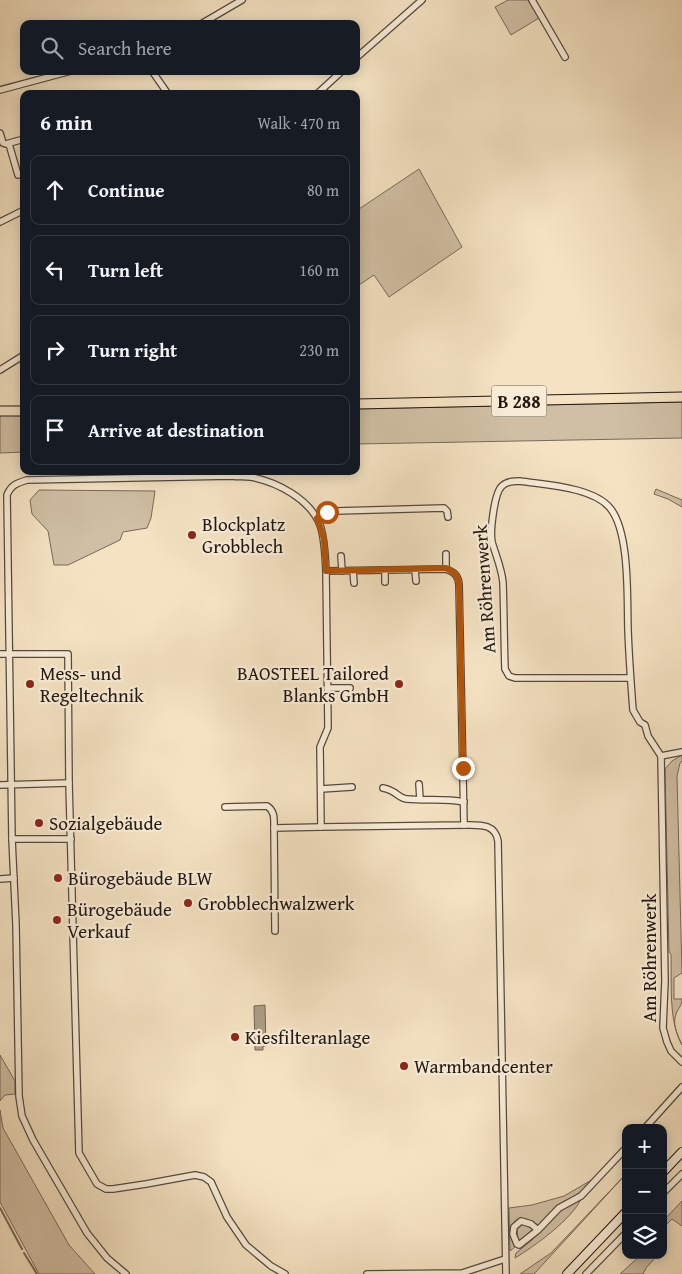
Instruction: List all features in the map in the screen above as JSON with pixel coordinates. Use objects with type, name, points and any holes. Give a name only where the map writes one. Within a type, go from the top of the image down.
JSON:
[{"type":"main road","name":"B 288","points":[[360,398],[682,392]]},
{"type":"main road","name":"B 288","points":[[360,404],[682,397]]},
{"type":"main road","points":[[0,406],[20,405]]},
{"type":"main road","points":[[0,411],[20,411]]},
{"type":"main road","points":[[666,1169],[682,1152]]},
{"type":"main road","points":[[567,1274],[624,1214]]},
{"type":"street","points":[[207,20],[231,3],[242,0]]},
{"type":"street","points":[[360,54],[422,0]]},
{"type":"street","points":[[532,0],[565,57]]},
{"type":"street","points":[[0,90],[56,75]]},
{"type":"street","points":[[155,75],[165,90]]},
{"type":"street","points":[[321,90],[337,75]]},
{"type":"street","points":[[0,132],[3,142],[9,144],[20,140]]},
{"type":"street","points":[[9,144],[18,175]]},
{"type":"street","points":[[0,222],[20,212]]},
{"type":"street","points":[[0,370],[20,358]]},
{"type":"street","points":[[126,1274],[107,1258],[87,1233],[33,1140],[22,1116],[19,1096],[11,785],[7,495],[10,488],[17,483],[36,480],[232,476],[252,478],[273,484],[307,505],[317,518],[324,539],[326,571],[328,728],[320,746],[321,827]]},
{"type":"street","name":"Am Röhrenwerk","points":[[630,678],[515,678],[509,676],[505,669],[503,581],[498,557],[492,541],[498,492],[506,484],[512,481],[572,489],[593,496],[610,507],[619,524],[625,561],[633,710],[640,722],[645,725],[648,736],[661,756],[665,982],[663,1028],[671,1050],[682,1062]]},
{"type":"street","points":[[317,518],[327,512],[336,511],[444,508],[447,511],[448,517]]},
{"type":"street","points":[[336,511],[340,514],[340,519]]},
{"type":"street","points":[[446,554],[446,568]]},
{"type":"street","points":[[342,556],[342,571]]},
{"type":"street","points":[[326,571],[446,568],[458,577],[464,825]]},
{"type":"street","points":[[385,570],[385,582]]},
{"type":"street","points":[[415,570],[416,581]]},
{"type":"street","points":[[353,571],[354,583]]},
{"type":"street","points":[[0,654],[68,654],[69,783],[79,1153],[97,1184],[106,1189],[195,1175],[204,1177],[211,1182],[227,1217],[246,1244],[271,1266],[285,1274]]},
{"type":"street","points":[[327,688],[350,688]]},
{"type":"street","points":[[661,756],[682,752]]},
{"type":"street","points":[[0,785],[69,783]]},
{"type":"street","points":[[419,784],[420,799]]},
{"type":"street","points":[[321,789],[352,787]]},
{"type":"street","points":[[383,788],[392,789],[404,799],[452,799],[464,802]]},
{"type":"street","points":[[225,807],[267,806],[272,809],[274,814],[275,931]]},
{"type":"street","points":[[274,828],[464,825],[493,828],[497,834],[506,1274]]},
{"type":"street","points":[[12,840],[71,839]]},
{"type":"street","points":[[0,879],[14,878]]},
{"type":"street","points":[[648,1124],[682,1087]]},
{"type":"street","points":[[538,1230],[531,1224],[521,1221],[514,1227],[517,1244],[523,1244],[538,1230],[559,1208],[581,1196],[622,1152]]},
{"type":"street","points":[[667,1190],[682,1174]]},
{"type":"street","points":[[586,1274],[622,1237]]},
{"type":"street","points":[[366,1274],[462,1273],[505,1259]]},
{"type":"shaded area","points":[[508,0],[528,0],[539,18],[511,35],[495,7]]},
{"type":"shaded area","points":[[419,169],[462,247],[389,297],[374,275],[360,284],[360,208]]},
{"type":"shaded area","points":[[682,402],[682,438],[360,444],[360,409]]},
{"type":"shaded area","points":[[20,414],[20,452],[0,453],[0,415]]},
{"type":"shaded area","points":[[656,489],[682,500],[682,507],[654,494]]},
{"type":"shaded area","points":[[39,490],[155,491],[151,518],[147,528],[123,532],[120,540],[68,565],[54,565],[48,531],[32,514],[30,500]]},
{"type":"shaded area","points":[[682,755],[677,776],[682,973],[674,978],[674,999],[682,999],[675,1018],[676,1030],[671,989],[671,954],[669,952],[665,769],[672,761]]},
{"type":"shaded area","points":[[265,1005],[266,1046],[263,1046],[263,1050],[255,1050],[254,1006]]},
{"type":"shaded area","points":[[0,1055],[15,1081],[15,1094],[5,1095],[0,1101]]},
{"type":"shaded area","points":[[0,1110],[3,1128],[69,1245],[95,1274],[39,1274],[0,1202]]},
{"type":"shaded area","points":[[595,1178],[580,1195],[569,1201],[564,1201],[540,1225],[536,1225],[526,1219],[516,1220],[512,1226],[511,1233],[512,1240],[516,1246],[510,1251],[509,1208],[532,1205],[564,1196]]},
{"type":"shaded area","points":[[622,1178],[534,1274],[520,1274],[551,1253]]},
{"type":"shaded area","points":[[581,1199],[570,1215],[532,1247],[515,1258],[516,1253],[532,1240],[560,1210]]},
{"type":"shaded area","points":[[682,1201],[682,1226],[672,1219],[667,1224],[667,1217]]},
{"type":"shaded area","points":[[523,1224],[535,1230],[522,1241],[518,1241],[517,1228]]},
{"type":"shaded area","points":[[637,1259],[654,1259],[643,1274],[620,1274]]},
{"type":"waterway","points":[[0,1208],[22,1249]]},
{"type":"waterway","points":[[24,1253],[37,1274]]},
{"type":"place","name":"Blockplatz Grobblech","points":[[192,535]]},
{"type":"place","name":"Mess- und Regeltechnik","points":[[30,684]]},
{"type":"place","name":"BAOSTEEL Tailored Blanks GmbH","points":[[399,684]]},
{"type":"place","name":"Sozialgebäude","points":[[39,823]]},
{"type":"place","name":"Bürogebäude BLW","points":[[58,878]]},
{"type":"place","name":"Grobblechwalzwerk","points":[[188,903]]},
{"type":"place","name":"Bürogebäude Verkauf","points":[[57,920]]},
{"type":"place","name":"Kiesfilteranlage","points":[[235,1037]]},
{"type":"place","name":"Warmbandcenter","points":[[404,1066]]},
{"type":"route","points":[[327,512],[317,518],[324,539],[326,571],[446,568],[458,577],[463,768]]}]
